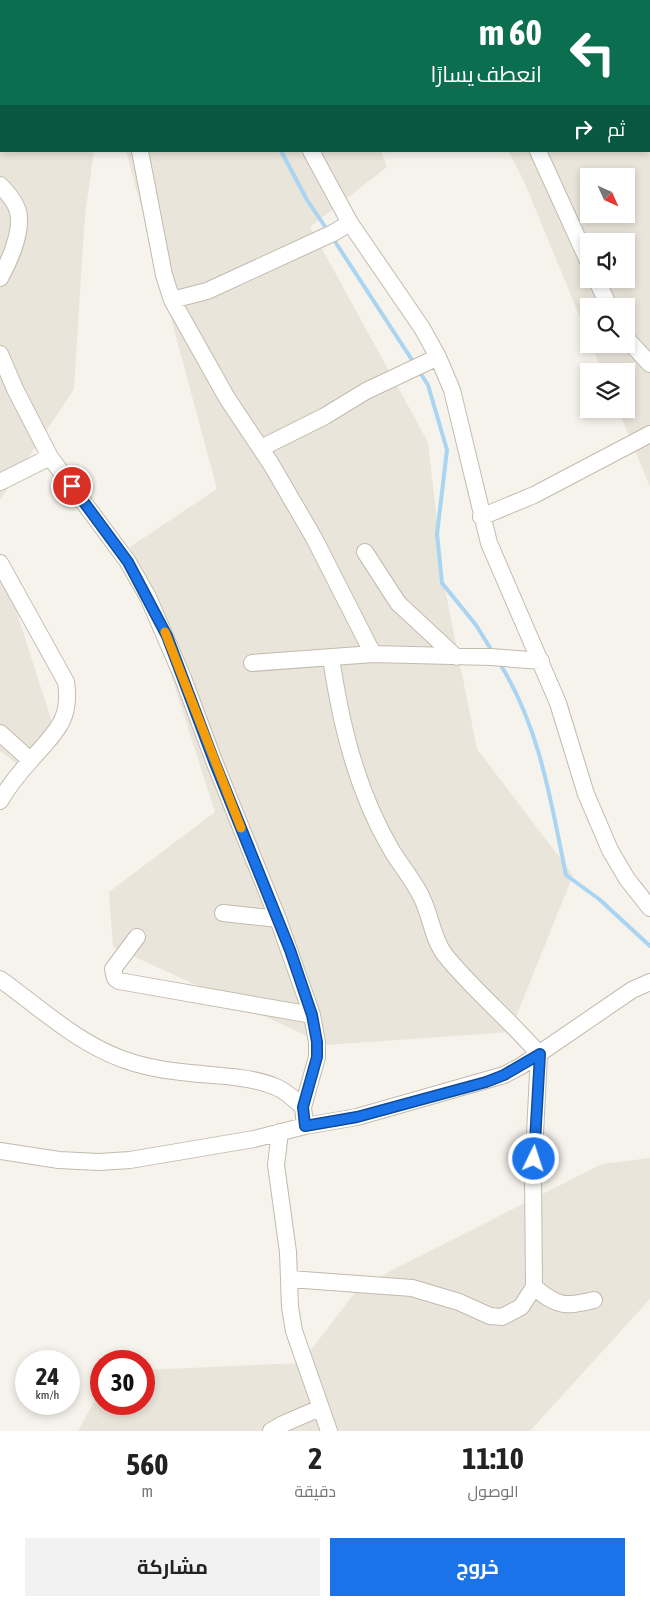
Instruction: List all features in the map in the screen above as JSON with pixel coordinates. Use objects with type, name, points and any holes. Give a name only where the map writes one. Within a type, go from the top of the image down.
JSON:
[{"type":"street","points":[[140,152],[164,274],[172,300],[227,398],[261,448],[314,538],[373,654]]},
{"type":"street","points":[[312,152],[350,223],[422,328],[438,357],[454,398],[489,544],[558,702],[596,822],[623,872],[650,908]]},
{"type":"street","points":[[538,152],[580,243]]},
{"type":"street","points":[[0,185],[15,204],[20,218],[15,241],[0,278]]},
{"type":"street","points":[[172,300],[207,291],[333,233],[350,223]]},
{"type":"street","points":[[635,348],[650,364]]},
{"type":"street","points":[[0,354],[15,389],[50,457],[128,562],[167,636],[214,761],[278,919],[312,1015],[317,1042],[317,1057],[303,1107],[305,1126]]},
{"type":"street","points":[[261,448],[438,357]]},
{"type":"street","points":[[481,517],[534,495],[650,434]]},
{"type":"street","points":[[0,482],[50,457]]},
{"type":"street","points":[[365,552],[398,603],[456,657]]},
{"type":"street","points":[[0,564],[66,682],[68,696],[61,725],[51,739],[30,760],[0,801]]},
{"type":"street","points":[[252,663],[373,654],[516,658],[541,661]]},
{"type":"street","points":[[290,1279],[412,1288],[459,1302],[490,1316],[502,1317],[521,1307],[528,1299],[534,1287],[533,1174],[540,1054],[516,1027],[466,979],[437,942],[424,902],[414,882],[393,852],[362,786],[348,749],[331,658]]},
{"type":"street","points":[[0,733],[30,760]]},
{"type":"street","points":[[223,913],[278,919]]},
{"type":"street","points":[[137,937],[113,969],[113,973],[119,980],[312,1015]]},
{"type":"street","points":[[0,980],[57,1022],[95,1046],[120,1058],[151,1068],[234,1077],[266,1083],[278,1087],[303,1107]]},
{"type":"street","points":[[0,1151],[59,1160],[99,1162],[130,1160],[254,1139],[305,1126],[357,1117],[486,1082],[504,1075],[540,1054],[624,995],[650,982]]},
{"type":"street","points":[[280,1132],[276,1165],[290,1279],[290,1307],[294,1331],[329,1431]]},
{"type":"street","points":[[534,1287],[559,1304],[570,1306],[594,1300]]},
{"type":"street","points":[[271,1431],[320,1408]]},
{"type":"shaded area","points":[[0,152],[94,152],[85,215],[74,389],[0,500]]},
{"type":"shaded area","points":[[126,152],[381,152],[387,167],[310,227],[428,442],[444,584],[477,749],[573,875],[510,1032],[327,1045],[113,947],[109,892],[215,812],[130,547],[217,489]]},
{"type":"shaded area","points":[[509,152],[650,152],[650,487],[622,418],[635,418],[635,363],[599,363],[595,353],[635,353],[635,298],[580,298],[580,317],[523,179]]},
{"type":"shaded area","points":[[0,560],[59,744],[16,763],[0,751]]},
{"type":"shaded area","points":[[650,1158],[650,1299],[530,1431],[78,1431],[90,1409],[90,1415],[155,1415],[155,1370],[301,1363],[359,1287],[602,1164]]},
{"type":"waterway","points":[[282,152],[307,200],[328,231]]},
{"type":"waterway","points":[[332,237],[414,363]]},
{"type":"waterway","points":[[419,371],[428,385],[447,450],[437,534],[442,583],[476,625],[492,651]]},
{"type":"waterway","points":[[500,664],[514,688],[535,740],[549,793],[566,875],[599,899],[650,946]]},
{"type":"slow traffic","points":[[165,632],[241,828]]},
{"type":"route","points":[[72,486],[128,562],[167,636],[214,761],[290,950],[312,1015],[317,1042],[317,1057],[303,1107],[305,1126],[357,1117],[486,1082],[504,1075],[540,1054],[534,1159]]}]
